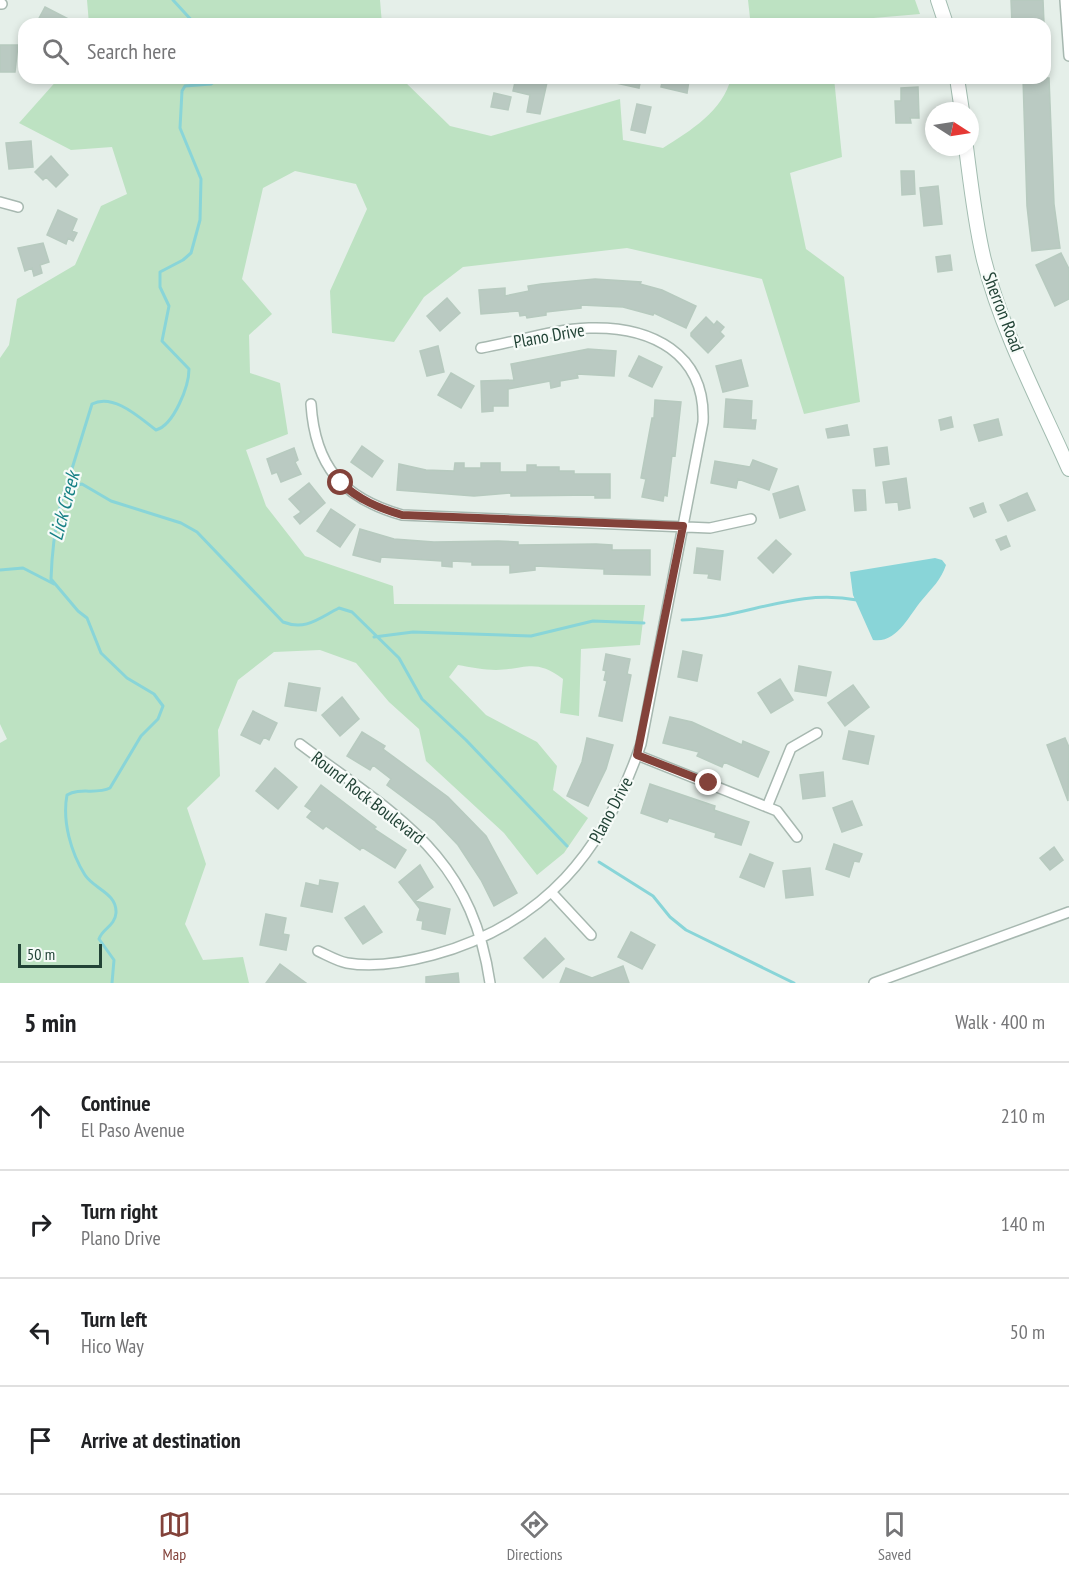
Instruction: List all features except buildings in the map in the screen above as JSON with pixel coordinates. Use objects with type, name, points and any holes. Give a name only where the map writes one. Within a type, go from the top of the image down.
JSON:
[{"type":"main road","points":[[938,0],[944,18]]},
{"type":"main road","points":[[958,84],[961,102]]},
{"type":"main road","name":"Sherron Road","points":[[967,156],[978,231],[990,281],[1003,319],[1069,469]]},
{"type":"street","points":[[1065,0],[1069,56]]},
{"type":"street","points":[[0,202],[18,207]]},
{"type":"street","name":"Plano Drive","points":[[318,951],[345,963],[367,964],[424,957],[482,939],[552,893],[599,836],[623,793],[637,755],[683,526],[703,410],[696,376],[671,347],[636,333],[588,328],[481,348]]},
{"type":"street","points":[[311,404],[312,428],[318,451],[328,467],[354,495],[384,510],[402,515],[717,527],[751,519]]},
{"type":"street","points":[[767,807],[791,748],[817,733]]},
{"type":"street","name":"Round Rock Boulevard","points":[[300,744],[431,848],[461,889],[482,939],[490,983]]},
{"type":"street","points":[[637,755],[777,811],[797,837]]},
{"type":"street","points":[[552,893],[591,935]]},
{"type":"street","points":[[874,983],[1069,912]]},
{"type":"green space","points":[[87,0],[380,0],[382,18],[88,18]]},
{"type":"green space","points":[[748,0],[915,0],[920,14],[874,18],[750,18]]},
{"type":"green space","points":[[54,84],[407,84],[450,126],[491,136],[620,99],[623,140],[663,148],[704,119],[721,100],[729,84],[835,84],[842,157],[790,173],[806,249],[844,277],[860,402],[804,414],[762,279],[627,248],[463,267],[424,297],[394,342],[332,333],[330,291],[367,209],[356,184],[295,171],[263,188],[242,279],[272,314],[249,335],[250,373],[280,383],[288,434],[246,450],[266,506],[305,556],[393,586],[394,604],[645,605],[640,645],[581,649],[579,716],[560,713],[563,679],[545,669],[531,666],[491,670],[458,665],[449,677],[486,715],[537,742],[557,766],[553,790],[588,818],[564,853],[537,875],[504,833],[426,761],[419,729],[389,702],[356,663],[320,650],[274,652],[238,680],[218,730],[220,776],[187,808],[206,864],[185,924],[203,960],[243,957],[249,983],[0,983],[0,743],[7,739],[0,724],[0,358],[9,345],[17,299],[75,265],[101,206],[127,194],[112,147],[71,150],[19,123]]},
{"type":"water","points":[[935,558],[942,560],[946,565],[936,584],[896,633],[889,638],[873,640],[853,595],[850,572]]},
{"type":"waterway","name":"Lick Creek","points":[[173,0],[190,18]]},
{"type":"waterway","name":"Lick Creek","points":[[66,488],[92,404],[100,401],[118,404],[156,430],[169,421],[183,394],[189,369],[162,341],[169,306],[160,287],[160,272],[191,253],[200,220],[201,179],[180,128],[182,91],[185,86],[211,84]]},
{"type":"waterway","points":[[112,983],[114,960],[99,939],[115,917],[115,906],[109,896],[85,875],[76,857],[67,826],[67,795],[110,788],[141,736],[158,719],[163,706],[154,694],[127,678],[101,653],[87,618],[78,611],[51,579],[55,533],[65,488],[82,484],[111,501],[181,523],[197,532],[283,622],[306,624],[339,608],[352,612],[399,658],[422,699],[466,740],[567,846]]},
{"type":"waterway","points":[[0,570],[23,568],[54,584]]},
{"type":"waterway","points":[[682,620],[726,615],[811,598],[834,597],[857,600]]},
{"type":"waterway","points":[[374,637],[413,632],[531,636],[593,621],[644,623]]},
{"type":"waterway","points":[[599,862],[653,896],[670,917],[686,930],[794,983]]},
{"type":"route","points":[[341,483],[354,495],[370,504],[402,515],[683,526],[637,755],[709,783]]}]
